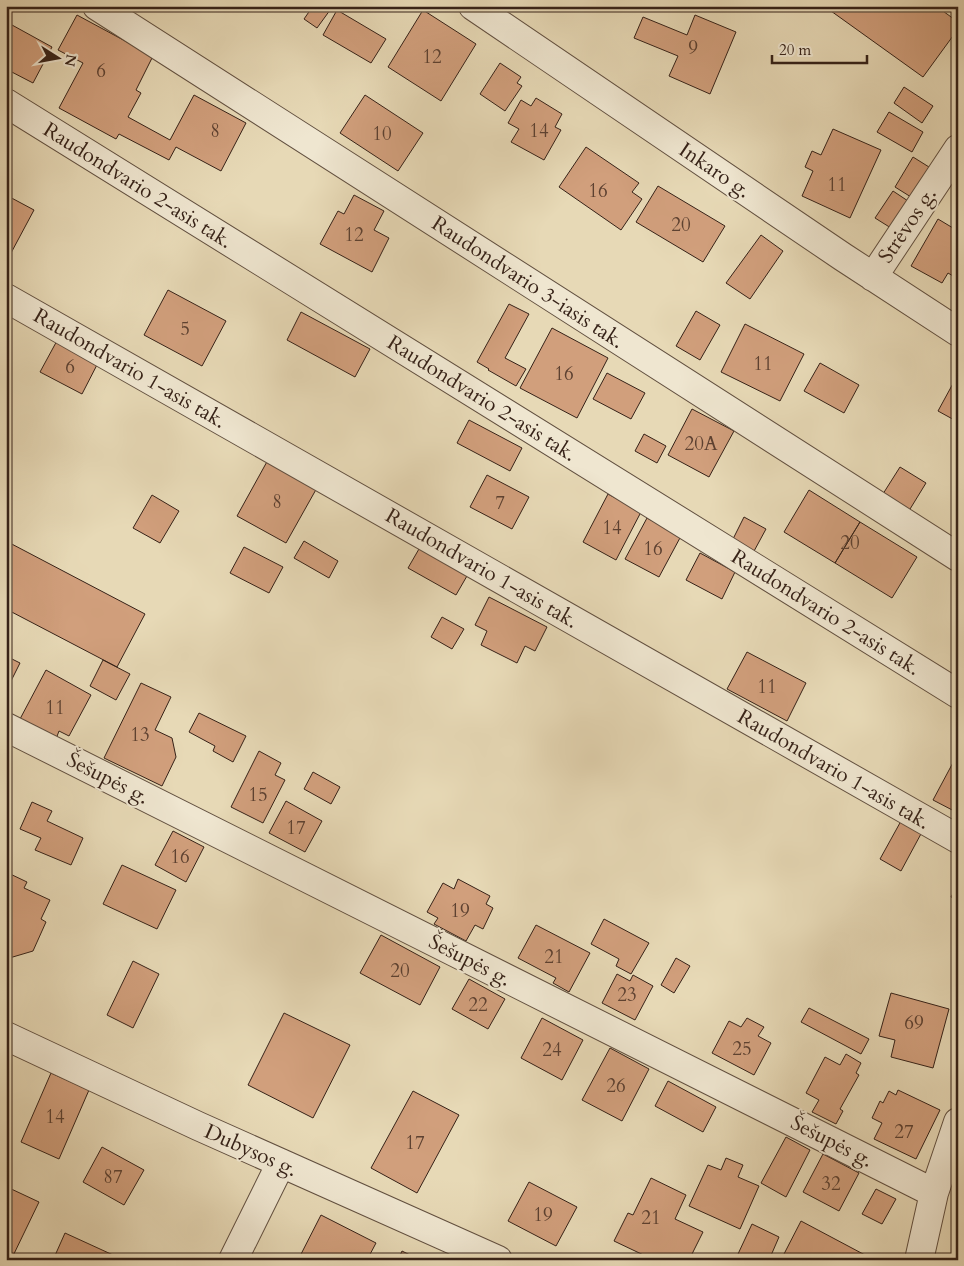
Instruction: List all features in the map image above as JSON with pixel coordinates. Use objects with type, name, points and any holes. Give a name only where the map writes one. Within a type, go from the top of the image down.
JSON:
[{"type":"street","name":"Raudondvario 3-iasis tak.","points":[[97,6],[958,557]]},
{"type":"street","name":"Inkaro g.","points":[[473,6],[873,277],[958,332]]},
{"type":"street","name":"Raudondvario 2-asis tak.","points":[[6,103],[958,694]]},
{"type":"street","name":"Strėvos g.","points":[[873,277],[958,149]]},
{"type":"street","name":"Raudondvario 1-asis tak.","points":[[6,298],[958,839]]},
{"type":"street","name":"Šešupės g.","points":[[6,727],[934,1193]]},
{"type":"street","name":"Dubysos g.","points":[[6,1036],[198,1126],[498,1260]]},
{"type":"street","points":[[919,1260],[934,1193],[958,1122]]},
{"type":"street","points":[[233,1260],[281,1163]]},
{"type":"building","points":[[313,6],[333,6],[317,28],[304,19]]},
{"type":"building","points":[[824,6],[936,6],[958,22],[958,29],[923,77]]},
{"type":"building","points":[[337,10],[386,39],[371,63],[323,35]]},
{"type":"building","points":[[423,10],[476,44],[441,101],[388,67]]},
{"type":"building","points":[[77,15],[153,56],[136,90],[141,93],[128,117],[170,140],[194,95],[246,123],[221,171],[176,147],[169,160],[119,134],[116,139],[59,108],[83,63],[58,50]]},
{"type":"building","points":[[695,15],[736,32],[710,94],[669,76],[678,56],[634,38],[643,17],[687,35]]},
{"type":"building","points":[[12,25],[52,47],[33,83],[6,69],[6,35]]},
{"type":"building","points":[[500,63],[521,77],[517,83],[522,86],[505,111],[480,94]]},
{"type":"building","points":[[904,87],[933,106],[922,123],[894,103]]},
{"type":"building","points":[[365,95],[423,133],[398,171],[340,133]]},
{"type":"building","points":[[536,98],[562,114],[555,127],[561,130],[544,160],[511,142],[519,129],[508,123],[521,100],[531,106]]},
{"type":"building","points":[[889,112],[923,132],[912,152],[877,132]]},
{"type":"building","points":[[833,129],[881,150],[850,218],[802,196],[813,171],[805,167],[812,151],[821,155]]},
{"type":"building","points":[[586,147],[639,183],[632,192],[642,199],[621,230],[559,187]]},
{"type":"building","points":[[913,157],[929,167],[911,197],[895,187]]},
{"type":"building","points":[[658,186],[725,226],[703,262],[636,222]]},
{"type":"building","points":[[893,191],[908,201],[891,228],[875,218]]},
{"type":"building","points":[[6,195],[34,210],[11,253],[6,250]]},
{"type":"building","points":[[354,195],[384,211],[374,230],[389,238],[372,272],[320,244],[338,211],[344,214]]},
{"type":"building","points":[[938,219],[958,231],[958,279],[948,273],[942,283],[911,266]]},
{"type":"building","points":[[761,235],[783,251],[750,299],[726,283]]},
{"type":"building","points":[[168,290],[226,321],[202,366],[144,335]]},
{"type":"building","points":[[509,304],[529,314],[505,358],[526,369],[516,386],[477,362]]},
{"type":"building","points":[[696,311],[720,325],[700,360],[676,346]]},
{"type":"building","points":[[301,312],[370,349],[355,377],[287,340]]},
{"type":"building","points":[[745,324],[804,354],[780,401],[721,372]]},
{"type":"building","points":[[552,328],[608,358],[577,418],[520,388]]},
{"type":"building","points":[[59,337],[100,359],[82,394],[40,372]]},
{"type":"building","points":[[820,363],[859,385],[844,413],[804,391]]},
{"type":"building","points":[[607,373],[645,393],[631,419],[593,399]]},
{"type":"building","points":[[956,378],[958,378],[958,422],[938,411]]},
{"type":"building","points":[[692,409],[734,431],[709,477],[668,455]]},
{"type":"building","points":[[469,420],[522,448],[510,471],[457,443]]},
{"type":"building","points":[[644,434],[666,446],[657,463],[635,451]]},
{"type":"building","points":[[269,458],[318,486],[286,543],[237,516]]},
{"type":"building","points":[[900,467],[926,483],[907,514],[881,497]]},
{"type":"building","points":[[487,475],[529,497],[512,529],[470,507]]},
{"type":"building","points":[[809,490],[860,522],[835,563],[784,532]]},
{"type":"building","points":[[608,494],[641,512],[616,560],[583,542]]},
{"type":"building","points":[[152,495],[179,511],[160,543],[133,528]]},
{"type":"building","points":[[744,517],[766,529],[753,553],[732,541]]},
{"type":"building","points":[[647,518],[681,536],[659,577],[625,559]]},
{"type":"building","points":[[860,522],[917,557],[892,598],[835,563]]},
{"type":"building","points":[[6,541],[145,614],[117,667],[6,609]]},
{"type":"building","points":[[304,541],[338,561],[329,578],[294,558]]},
{"type":"building","points":[[423,542],[471,569],[456,595],[408,568]]},
{"type":"building","points":[[244,547],[283,567],[269,593],[230,573]]},
{"type":"building","points":[[700,553],[735,572],[722,599],[686,580]]},
{"type":"building","points":[[489,597],[547,627],[535,651],[525,646],[517,663],[481,645],[487,631],[475,625]]},
{"type":"building","points":[[442,617],[464,629],[452,649],[431,637]]},
{"type":"building","points":[[747,652],[806,683],[787,721],[727,689]]},
{"type":"building","points":[[6,656],[20,663],[6,691]]},
{"type":"building","points":[[103,660],[130,674],[116,700],[90,686]]},
{"type":"building","points":[[46,670],[91,695],[69,736],[59,731],[56,739],[20,719]]},
{"type":"building","points":[[141,683],[171,697],[155,730],[172,738],[176,757],[162,786],[104,758]]},
{"type":"building","points":[[199,713],[246,736],[233,762],[213,751],[215,746],[189,732]]},
{"type":"building","points":[[259,751],[281,763],[275,775],[285,780],[263,823],[231,807]]},
{"type":"building","points":[[956,757],[958,758],[958,813],[933,800]]},
{"type":"building","points":[[313,772],[340,787],[331,804],[304,789]]},
{"type":"building","points":[[286,801],[322,821],[305,852],[269,833]]},
{"type":"building","points":[[32,802],[52,811],[47,821],[83,838],[71,865],[35,850],[41,838],[20,829]]},
{"type":"building","points":[[901,821],[922,832],[901,871],[880,859]]},
{"type":"building","points":[[173,831],[204,847],[186,882],[155,865]]},
{"type":"building","points":[[122,865],[176,890],[157,929],[103,904]]},
{"type":"building","points":[[6,872],[27,882],[24,888],[50,900],[41,919],[46,922],[33,951],[6,959]]},
{"type":"building","points":[[458,879],[490,896],[486,904],[493,908],[483,929],[475,925],[466,941],[434,924],[438,918],[427,912],[443,883],[454,889]]},
{"type":"building","points":[[958,884],[958,901],[951,897]]},
{"type":"building","points":[[604,919],[649,943],[631,974],[616,966],[619,959],[591,944]]},
{"type":"building","points":[[536,925],[590,953],[569,992],[553,983],[556,978],[518,958]]},
{"type":"building","points":[[381,935],[440,967],[420,1005],[360,973]]},
{"type":"building","points":[[676,958],[690,966],[674,993],[661,985]]},
{"type":"building","points":[[133,961],[159,974],[133,1028],[107,1015]]},
{"type":"building","points":[[617,974],[630,981],[633,975],[653,986],[635,1020],[602,1003]]},
{"type":"building","points":[[469,979],[505,999],[488,1029],[452,1009]]},
{"type":"building","points":[[891,993],[949,1009],[933,1068],[891,1057],[895,1040],[879,1036]]},
{"type":"building","points":[[809,1008],[869,1039],[861,1054],[801,1022]]},
{"type":"building","points":[[284,1013],[350,1045],[313,1118],[248,1085]]},
{"type":"building","points":[[542,1018],[583,1040],[562,1080],[521,1058]]},
{"type":"building","points":[[747,1018],[764,1027],[758,1036],[771,1043],[754,1075],[712,1053],[729,1021],[741,1027]]},
{"type":"building","points":[[610,1048],[649,1069],[622,1121],[582,1100]]},
{"type":"building","points":[[846,1054],[861,1063],[856,1073],[859,1075],[840,1109],[843,1111],[836,1124],[812,1112],[819,1100],[806,1093],[825,1057],[840,1065]]},
{"type":"building","points":[[51,1073],[89,1090],[59,1159],[21,1142]]},
{"type":"building","points":[[668,1081],[716,1107],[703,1132],[655,1106]]},
{"type":"building","points":[[898,1090],[940,1110],[916,1159],[874,1139],[882,1123],[872,1118],[880,1101],[883,1103],[889,1091],[896,1095]]},
{"type":"building","points":[[413,1091],[459,1115],[417,1193],[371,1168]]},
{"type":"building","points":[[786,1137],[810,1150],[786,1197],[761,1183]]},
{"type":"building","points":[[102,1147],[144,1170],[124,1205],[83,1182]]},
{"type":"building","points":[[823,1154],[859,1173],[839,1211],[803,1192]]},
{"type":"building","points":[[726,1158],[743,1165],[738,1177],[759,1186],[740,1229],[689,1206],[708,1165],[721,1170]]},
{"type":"building","points":[[651,1178],[686,1195],[675,1219],[703,1232],[689,1260],[654,1260],[614,1241],[628,1213],[633,1215]]},
{"type":"building","points":[[529,1182],[577,1207],[556,1246],[508,1221]]},
{"type":"building","points":[[7,1187],[39,1202],[11,1260],[6,1260]]},
{"type":"building","points":[[876,1189],[896,1199],[882,1224],[862,1214]]},
{"type":"building","points":[[321,1215],[376,1243],[367,1260],[298,1260]]},
{"type":"building","points":[[801,1221],[865,1255],[862,1260],[796,1260],[784,1254]]},
{"type":"building","points":[[752,1224],[779,1237],[769,1260],[752,1260],[738,1254]]},
{"type":"building","points":[[65,1233],[124,1260],[53,1260]]},
{"type":"building","points":[[402,1251],[420,1260],[398,1260]]}]
